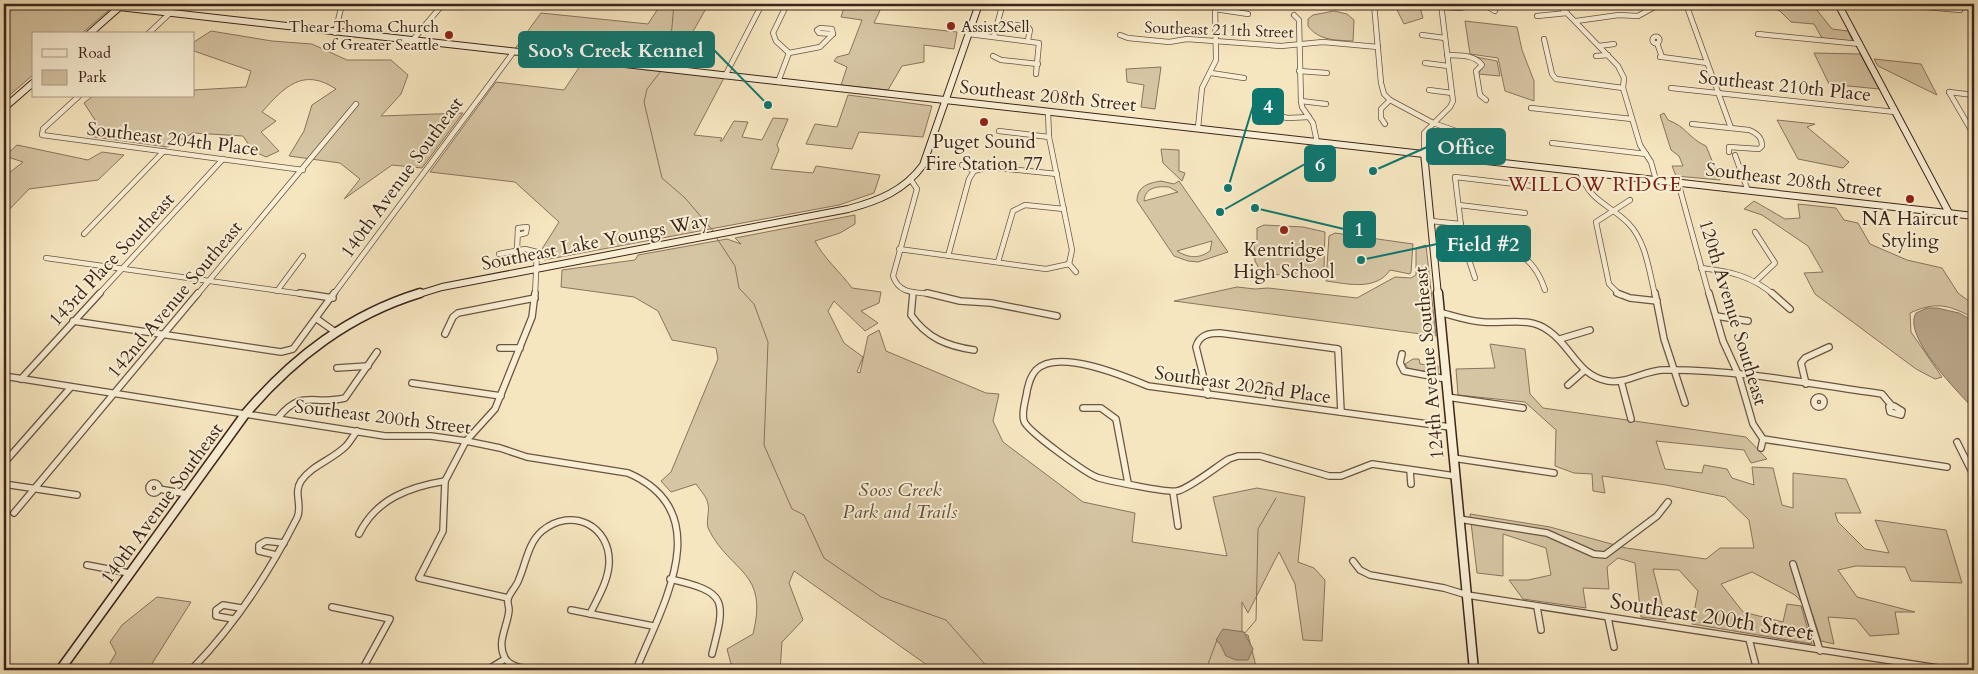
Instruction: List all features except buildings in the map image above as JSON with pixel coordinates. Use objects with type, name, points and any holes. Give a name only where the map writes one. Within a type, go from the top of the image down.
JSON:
[{"type":"main road","points":[[911,180],[922,166],[979,4]]},
{"type":"main road","points":[[1838,4],[1949,213]]},
{"type":"main road","name":"Southeast 208th Street","points":[[121,5],[170,14],[512,54],[1424,153],[1974,216]]},
{"type":"main road","points":[[91,32],[121,5]]},
{"type":"main road","points":[[4,108],[32,84]]},
{"type":"main road","name":"124th Avenue Southeast","points":[[1424,153],[1474,670]]},
{"type":"main road","name":"Southeast Lake Youngs Way","points":[[294,360],[334,330],[372,310],[402,298],[442,287],[862,206],[886,198],[911,180]]},
{"type":"main road","name":"140th Avenue Southeast","points":[[60,670],[246,413],[294,360]]},
{"type":"street","points":[[336,33],[342,4]]},
{"type":"street","points":[[411,42],[443,4]]},
{"type":"street","points":[[725,76],[762,4]]},
{"type":"street","points":[[787,4],[773,33],[776,41],[789,53]]},
{"type":"street","points":[[1374,4],[1380,82],[1384,94],[1390,100],[1433,123],[1459,132]]},
{"type":"street","points":[[1429,90],[1452,93],[1441,5],[1460,8],[1478,4]]},
{"type":"street","points":[[1483,4],[1495,11]]},
{"type":"street","points":[[1558,4],[1608,55],[1624,78],[1623,88],[1640,145],[1646,154],[1656,180]]},
{"type":"street","points":[[1643,4],[1651,6],[1687,5],[1731,128]]},
{"type":"street","points":[[1890,4],[1960,10],[1956,4]]},
{"type":"street","points":[[1198,128],[1202,88],[1216,60],[1215,6],[1248,14]]},
{"type":"street","points":[[1576,22],[1619,15],[1640,15],[1651,6]]},
{"type":"street","points":[[994,36],[1001,10]]},
{"type":"street","points":[[1537,16],[1567,13]]},
{"type":"street","points":[[150,32],[170,14]]},
{"type":"street","points":[[1294,15],[1299,20],[1301,101],[1315,129],[1317,142]]},
{"type":"street","points":[[998,22],[1028,27],[1030,30],[1028,40]]},
{"type":"street","points":[[789,53],[824,47],[830,42],[833,34]]},
{"type":"street","points":[[969,34],[1028,40],[1039,43],[1036,74]]},
{"type":"street","points":[[1758,34],[1860,44]]},
{"type":"street","name":"Southeast 211th Street","points":[[1120,35],[1128,38],[1169,42],[1186,39],[1281,46],[1323,42],[1378,47]]},
{"type":"street","points":[[1422,35],[1445,38]]},
{"type":"street","points":[[1544,39],[1555,78],[1623,88]]},
{"type":"street","points":[[1657,43],[1662,56],[1668,59],[1707,63]]},
{"type":"street","points":[[1599,46],[1614,44]]},
{"type":"street","points":[[778,82],[789,53]]},
{"type":"street","name":"140th Avenue Southeast","points":[[164,334],[287,352],[298,345],[512,54]]},
{"type":"street","points":[[1447,55],[1472,57],[1481,64],[1476,70],[1476,78],[1480,95],[1486,100]]},
{"type":"street","points":[[1596,56],[1608,55]]},
{"type":"street","points":[[993,56],[1001,60],[1038,64]]},
{"type":"street","points":[[1425,63],[1448,66]]},
{"type":"street","points":[[1299,71],[1327,73]]},
{"type":"street","points":[[1211,73],[1244,78]]},
{"type":"street","name":"Southeast 210th Place","points":[[1670,88],[1895,112]]},
{"type":"street","points":[[1974,95],[1950,92],[1974,135]]},
{"type":"street","name":"124th Avenue Southeast","points":[[1424,153],[1424,133],[1452,104],[1452,93]]},
{"type":"street","name":"Southeast 204th Place","points":[[77,98],[41,132],[46,136],[303,170]]},
{"type":"street","points":[[1385,124],[1381,118],[1381,109],[1390,100]]},
{"type":"street","points":[[1301,101],[1326,104]]},
{"type":"street","name":"142nd Avenue Southeast","points":[[14,513],[303,170],[356,104]]},
{"type":"street","points":[[1531,108],[1632,119]]},
{"type":"street","points":[[1048,112],[1049,137],[1072,250],[1068,264]]},
{"type":"street","points":[[1271,115],[1288,118],[1309,117]]},
{"type":"street","points":[[1692,124],[1746,130],[1754,132],[1760,138],[1762,146],[1758,149],[1729,147],[1729,152]]},
{"type":"street","points":[[999,131],[1049,137]]},
{"type":"street","points":[[1552,143],[1646,154]]},
{"type":"street","points":[[84,234],[164,151]]},
{"type":"street","points":[[1735,155],[1748,191]]},
{"type":"street","name":"143rd Place Southeast","points":[[21,379],[223,159]]},
{"type":"street","points":[[962,165],[974,171]]},
{"type":"street","points":[[948,256],[969,179],[974,171],[988,167],[1057,174]]},
{"type":"street","points":[[1580,171],[1588,191],[1628,223],[1640,239],[1657,301],[1664,339],[1685,402]]},
{"type":"street","points":[[1474,278],[1466,263],[1455,177],[1533,186]]},
{"type":"street","points":[[911,180],[917,189],[893,276],[896,285],[912,293],[936,294],[960,301],[991,302],[1057,316]]},
{"type":"street","name":"120th Avenue Southeast","points":[[1678,182],[1716,316],[1739,376],[1753,424],[1763,439]]},
{"type":"street","points":[[1630,200],[1597,221],[1597,230],[1610,287],[1617,294],[1657,301]]},
{"type":"street","points":[[998,262],[1009,216],[1017,207],[1025,205],[1064,209]]},
{"type":"street","points":[[1459,205],[1525,213]]},
{"type":"street","points":[[1431,221],[1461,224]]},
{"type":"street","points":[[1755,232],[1775,263],[1757,280]]},
{"type":"street","points":[[517,250],[518,235]]},
{"type":"street","points":[[1463,241],[1501,246],[1524,256],[1539,270],[1545,290]]},
{"type":"street","points":[[499,254],[529,249],[537,252],[538,268],[532,317],[502,396],[495,409],[466,441],[445,480],[442,536],[419,578],[508,598]]},
{"type":"street","points":[[899,249],[1046,269],[1054,269],[1068,264]]},
{"type":"street","points":[[277,291],[303,256]]},
{"type":"street","points":[[46,258],[332,298]]},
{"type":"street","points":[[1068,264],[1076,272]]},
{"type":"street","points":[[1701,268],[1736,272],[1757,280],[1790,309]]},
{"type":"street","points":[[912,293],[912,315],[926,333],[939,342],[955,348],[974,350]]},
{"type":"street","points":[[444,334],[453,317],[458,314],[535,298]]},
{"type":"street","points":[[1439,312],[1484,322],[1528,321],[1546,329],[1560,339],[1572,359],[1584,371],[1599,379],[1621,381],[1652,371],[1739,376],[1882,394],[1892,406]]},
{"type":"street","points":[[1716,316],[1748,321]]},
{"type":"street","points":[[317,319],[334,330]]},
{"type":"street","points":[[73,321],[164,334]]},
{"type":"street","points":[[1560,339],[1590,330]]},
{"type":"street","points":[[1208,394],[1196,347],[1201,337],[1205,335],[1220,333],[1338,348],[1341,412]]},
{"type":"street","points":[[1817,397],[1809,384],[1801,363],[1805,358],[1829,347]]},
{"type":"street","points":[[500,348],[520,348]]},
{"type":"street","points":[[278,418],[287,404],[295,400],[332,401],[345,398],[377,352]]},
{"type":"street","points":[[1402,354],[1400,363],[1404,371],[1446,379]]},
{"type":"street","name":"Southeast 202nd Place","points":[[1128,483],[1097,478],[1091,475],[1035,435],[1024,422],[1023,413],[1028,384],[1037,369],[1046,364],[1060,362],[1103,368],[1114,371],[1142,385],[1450,427]]},
{"type":"street","points":[[337,368],[368,366]]},
{"type":"street","points":[[1568,385],[1584,371]]},
{"type":"street","name":"Southeast 200th Street","points":[[4,376],[386,436],[431,436],[466,441],[500,448],[527,457],[628,473],[652,484],[663,494],[674,516],[680,541],[670,579],[636,670]]},
{"type":"street","points":[[1621,381],[1631,419]]},
{"type":"street","points":[[412,383],[502,396]]},
{"type":"street","points":[[1269,386],[1269,402]]},
{"type":"street","points":[[4,463],[71,387]]},
{"type":"street","points":[[1448,397],[1523,408]]},
{"type":"street","points":[[1083,408],[1092,406],[1104,409],[1116,419],[1128,483],[1173,492],[1182,489],[1229,458],[1246,455],[1269,458],[1329,476],[1341,476],[1360,467],[1372,464],[1455,476]]},
{"type":"street","points":[[191,670],[210,652],[284,544],[300,512],[297,496],[300,482],[316,466],[341,451],[357,431]]},
{"type":"street","points":[[1761,448],[1763,439],[1947,467]]},
{"type":"street","points":[[1957,442],[1974,476]]},
{"type":"street","points":[[1453,458],[1554,473]]},
{"type":"street","points":[[1410,470],[1411,484]]},
{"type":"street","points":[[359,534],[366,517],[382,503],[419,486],[445,480]]},
{"type":"street","points":[[4,484],[77,495]]},
{"type":"street","points":[[159,489],[187,494]]},
{"type":"street","points":[[1173,492],[1178,526]]},
{"type":"street","points":[[1459,519],[1548,533],[1594,554],[1605,555],[1657,516],[1668,502]]},
{"type":"street","points":[[532,670],[511,664],[505,659],[502,637],[509,610],[508,598],[521,574],[532,545],[541,532],[554,524],[569,519],[593,524],[599,529],[609,552],[608,574],[590,614]]},
{"type":"street","points":[[276,555],[259,551],[259,545],[266,541],[284,544]]},
{"type":"street","name":"Southeast 200th Street","points":[[1353,560],[1360,570],[1370,575],[1444,588],[1467,596],[1923,668],[1951,670]]},
{"type":"street","points":[[1793,564],[1820,651]]},
{"type":"street","points":[[87,565],[129,573]]},
{"type":"street","points":[[670,579],[700,585],[715,593],[719,600],[720,623],[712,654]]},
{"type":"street","points":[[233,619],[216,616],[216,610],[223,605],[241,608]]},
{"type":"street","points":[[332,607],[390,619],[362,670]]},
{"type":"street","points":[[1537,607],[1541,630]]},
{"type":"street","points":[[571,610],[653,626]]},
{"type":"street","points":[[1608,618],[1614,647]]},
{"type":"street","points":[[1748,639],[1757,670]]},
{"type":"street","points":[[486,670],[505,659]]},
{"type":"green space","points":[[4,4],[116,4],[83,32],[32,32],[32,76],[4,100]]},
{"type":"green space","points":[[661,4],[745,4],[742,9],[708,5],[691,35],[700,37],[682,68],[514,50],[541,13],[648,24]]},
{"type":"green space","points":[[828,4],[883,4],[874,23],[957,32],[954,49],[924,45],[924,62],[902,66],[888,90],[841,85],[847,67],[834,61],[837,57],[849,54],[862,20],[841,17],[844,8]]},
{"type":"green space","points":[[1397,4],[1419,4],[1423,18],[1404,24],[1397,10]]},
{"type":"green space","points":[[1763,4],[1789,4],[1791,7],[1816,9],[1832,29],[1848,31],[1853,42],[1822,38],[1814,24],[1791,22],[1780,11]]},
{"type":"green space","points":[[1334,11],[1347,14],[1354,20],[1353,41],[1334,40],[1317,35],[1308,26],[1308,19],[1313,15]]},
{"type":"green space","points":[[1465,21],[1517,27],[1522,50],[1534,81],[1534,101],[1505,91],[1498,58],[1470,54]]},
{"type":"green space","points":[[211,31],[272,41],[312,44],[347,60],[391,60],[408,75],[401,94],[381,116],[463,113],[422,168],[392,165],[344,199],[360,179],[340,163],[289,156],[304,131],[312,105],[336,89],[314,80],[304,80],[286,88],[262,112],[276,121],[261,132],[279,151],[266,157],[253,151],[243,136],[193,133],[168,147],[87,136],[95,120],[84,103],[90,98],[195,98],[195,90],[246,87],[251,71],[195,51],[195,41]]},
{"type":"green space","points":[[1814,53],[1860,54],[1879,89],[1829,84]]},
{"type":"green space","points":[[1476,57],[1497,61],[1500,76],[1478,74],[1484,65]]},
{"type":"green space","points":[[1874,59],[1921,64],[1937,95],[1878,66]]},
{"type":"green space","points":[[582,63],[724,78],[694,135],[722,138],[720,141],[722,141],[734,121],[748,122],[742,137],[762,140],[773,118],[788,119],[777,145],[779,150],[771,169],[813,173],[816,166],[880,175],[874,193],[839,205],[544,260],[542,249],[559,222],[515,182],[430,172],[496,82],[564,90]]},
{"type":"green space","points":[[1161,67],[1155,109],[1141,107],[1144,85],[1127,82],[1126,69]]},
{"type":"green space","points":[[848,95],[932,106],[923,137],[859,132],[852,149],[806,144],[815,124],[837,127]]},
{"type":"green space","points":[[1664,113],[1668,120],[1706,146],[1720,180],[1676,176],[1672,166],[1683,166],[1679,156],[1671,150],[1660,115]]},
{"type":"green space","points":[[1777,120],[1815,124],[1807,127],[1849,162],[1843,168],[1798,159]]},
{"type":"green space","points":[[17,145],[88,160],[102,152],[124,155],[98,180],[29,189],[4,215],[4,177],[23,162],[5,156]]},
{"type":"green space","points":[[1161,149],[1179,150],[1179,171],[1185,173],[1182,181],[1163,163]]},
{"type":"green space","points":[[1161,181],[1174,184],[1179,181],[1228,252],[1198,262],[1174,256],[1137,201],[1139,192],[1144,186]],"holes":[[[1157,187],[1169,187],[1178,192],[1144,201],[1149,190]],[[1212,241],[1210,251],[1202,255],[1189,256],[1177,251]]]},
{"type":"green space","points":[[1754,201],[1785,219],[1800,218],[1798,204],[1836,208],[1844,220],[1858,223],[1870,244],[1907,260],[1942,268],[1958,293],[1974,305],[1974,318],[1957,310],[1942,306],[1927,307],[1910,313],[1911,332],[1942,377],[1935,379],[1916,369],[1815,294],[1804,273],[1823,272],[1808,246],[1762,215],[1744,209]]},
{"type":"green space","name":"Soos Creek Park and Trails","points":[[855,215],[855,224],[840,233],[815,241],[822,253],[852,288],[881,292],[879,303],[861,311],[878,323],[865,331],[834,301],[828,311],[844,343],[863,357],[857,372],[860,373],[868,336],[879,330],[886,351],[986,393],[999,394],[993,421],[1003,442],[1083,502],[1135,513],[1132,542],[1227,556],[1213,497],[1257,488],[1305,497],[1298,562],[1314,568],[1325,580],[1322,641],[1303,640],[1295,584],[1279,552],[1248,613],[1242,602],[1242,634],[1248,635],[1257,670],[934,670],[794,571],[789,583],[803,620],[782,642],[780,670],[763,670],[731,664],[727,649],[753,634],[757,613],[756,597],[752,585],[745,574],[727,556],[709,530],[707,524],[707,501],[696,484],[671,492],[661,481],[671,472],[718,359],[716,348],[672,340],[658,311],[634,297],[561,287],[562,270],[635,260],[638,255],[727,239],[741,244],[735,238]]},
{"type":"green space","points":[[1264,225],[1303,227],[1325,232],[1324,267],[1310,276],[1262,274],[1255,261],[1254,243],[1257,243],[1257,228]]},
{"type":"green space","points":[[1335,233],[1413,244],[1410,274],[1390,270],[1384,277],[1369,284],[1343,284],[1326,281],[1329,236]]},
{"type":"green space","points":[[1426,245],[1436,336],[1174,301],[1237,287],[1268,288],[1357,298],[1395,277],[1411,278],[1416,275],[1416,248]]},
{"type":"green space","points":[[1490,344],[1525,349],[1530,394],[1543,408],[1746,437],[1767,459],[1751,463],[1744,450],[1656,441],[1665,469],[1702,473],[1704,465],[1727,469],[1732,478],[1754,485],[1752,467],[1773,468],[1782,505],[1793,508],[1793,473],[1846,479],[1861,513],[1835,513],[1838,522],[1865,549],[1889,553],[1875,520],[1946,530],[1962,583],[1911,581],[1905,567],[1856,566],[1838,570],[1857,597],[1915,612],[1895,612],[1899,634],[1870,636],[1856,619],[1828,617],[1834,644],[1821,641],[1812,613],[1795,595],[1752,572],[1721,584],[1743,612],[1783,622],[1787,604],[1801,606],[1812,644],[1692,624],[1698,591],[1679,570],[1653,569],[1666,620],[1641,617],[1635,563],[1618,558],[1607,567],[1609,589],[1583,588],[1586,608],[1523,599],[1509,580],[1528,580],[1551,575],[1546,548],[1503,534],[1503,576],[1477,573],[1470,514],[1550,527],[1626,548],[1706,559],[1720,548],[1754,548],[1749,520],[1725,497],[1666,485],[1602,476],[1605,493],[1593,491],[1592,474],[1574,473],[1555,466],[1556,430],[1525,402],[1458,395],[1456,369],[1495,368]]},
{"type":"green space","points":[[1413,359],[1419,359],[1420,364],[1438,366],[1438,373],[1409,369],[1405,364]]},
{"type":"green space","points":[[157,597],[191,602],[148,670],[106,670],[116,653],[110,642],[122,625]]},
{"type":"shaded area","points":[[1927,308],[1937,308],[1959,313],[1974,321],[1974,409],[1934,363],[1917,335],[1914,323],[1916,313]]},
{"type":"shaded area","points":[[1223,629],[1244,632],[1253,649],[1248,660],[1236,660],[1226,656],[1216,640]]},
{"type":"waterway","points":[[663,68],[673,58],[671,38],[674,4]]},
{"type":"waterway","points":[[661,71],[647,89],[644,102],[662,178],[685,198],[715,233]]},
{"type":"waterway","points":[[716,237],[735,266],[739,288],[754,304],[768,342],[764,445],[792,509],[804,515],[824,558],[881,597],[946,620],[990,670]]},
{"type":"waterway","points":[[1245,633],[1256,620],[1258,529],[1276,498]]},
{"type":"waterway","points":[[1208,664],[1217,640]]},
{"type":"place","name":"Assist2Sell","points":[[951,26]]},
{"type":"place","name":"Thear Thoma Church of Greater Seattle","points":[[449,35]]},
{"type":"place","name":"Soo's Creek Kennel","points":[[768,105]]},
{"type":"place","name":"Puget Sound Fire Station 77","points":[[984,122]]},
{"type":"place","name":"Office","points":[[1373,171]]},
{"type":"place","name":"4","points":[[1228,188]]},
{"type":"place","name":"NA Haircut Styling","points":[[1910,199]]},
{"type":"place","name":"1","points":[[1255,208]]},
{"type":"place","name":"6","points":[[1220,212]]},
{"type":"place","name":"Kentridge High School","points":[[1284,230]]},
{"type":"place","name":"Field #2","points":[[1361,260]]},
{"type":"district","name":"WILLOW RIDGE","points":[[1595,184]]}]
